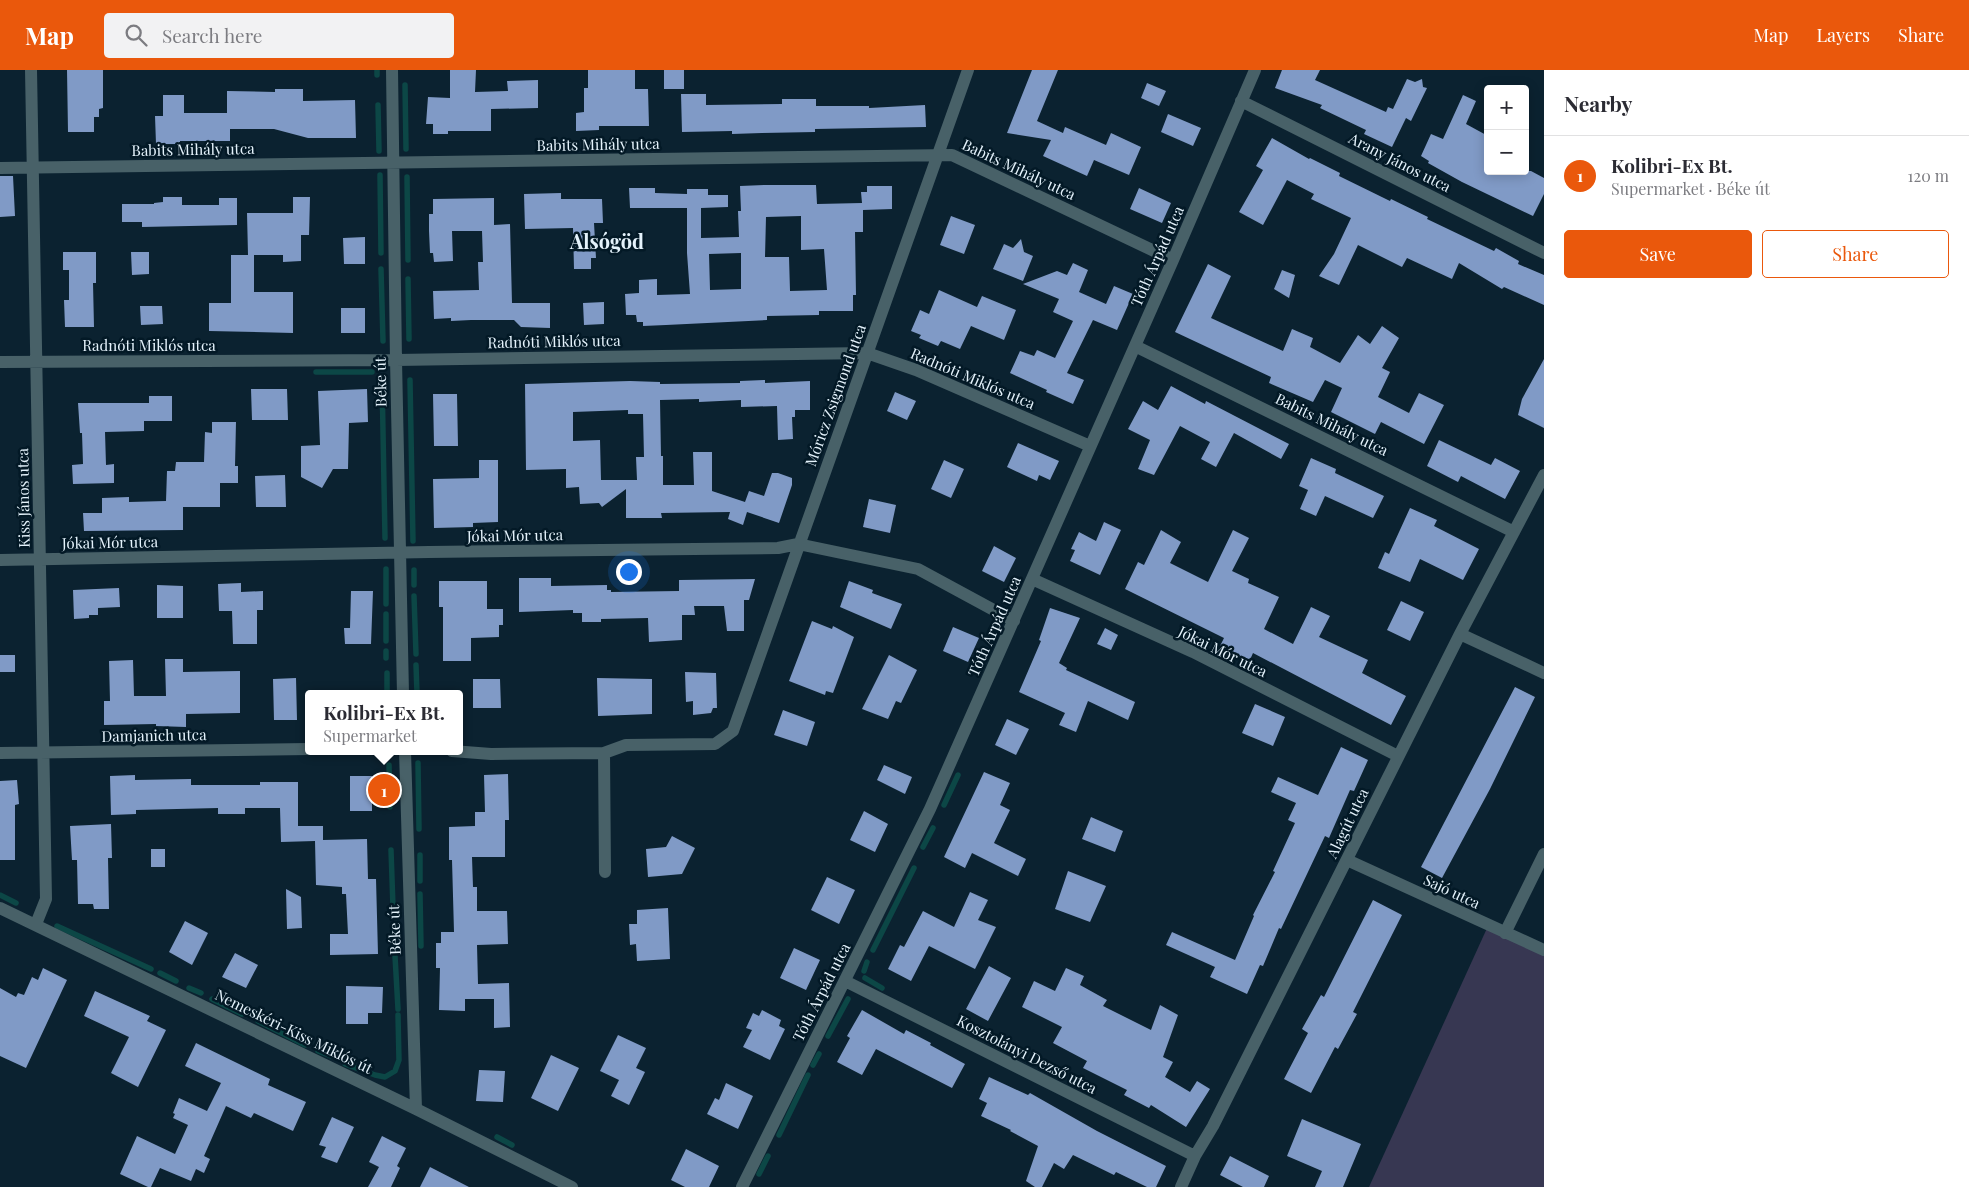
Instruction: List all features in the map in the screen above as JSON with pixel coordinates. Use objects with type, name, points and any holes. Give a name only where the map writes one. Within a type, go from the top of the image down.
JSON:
[{"type":"street","name":"Kiss János utca","points":[[31,70],[46,899],[36,924]]},
{"type":"street","name":"Béke út","points":[[392,70],[396,360],[404,690]]},
{"type":"street","name":"Móricz Zsigmond utca","points":[[604,753],[626,745],[715,744],[733,731],[968,70]]},
{"type":"street","name":"Tóth Árpád utca","points":[[742,1187],[930,810],[1255,70]]},
{"type":"street","name":"Arany János utca","points":[[1242,101],[1544,253]]},
{"type":"street","name":"Babits Mihály utca","points":[[0,168],[952,155],[1173,260]]},
{"type":"street","name":"Babits Mihály utca","points":[[1135,346],[1514,532]]},
{"type":"street","name":"Radnóti Miklós utca","points":[[0,362],[396,360],[867,352],[916,370],[1090,446]]},
{"type":"street","name":"Alagút utca","points":[[1181,1187],[1460,634],[1544,475]]},
{"type":"street","name":"Jókai Mór utca","points":[[0,560],[778,548],[798,544],[918,569],[1014,621]]},
{"type":"street","name":"Jókai Mór utca","points":[[1032,579],[1192,652],[1398,756]]},
{"type":"street","points":[[1460,634],[1544,673]]},
{"type":"street","name":"Damjanich utca","points":[[0,753],[305,749]]},
{"type":"street","points":[[463,752],[491,754],[604,753],[605,872]]},
{"type":"street","name":"Béke út","points":[[405,755],[416,1108]]},
{"type":"street","points":[[1505,933],[1544,854]]},
{"type":"street","name":"Sajó utca","points":[[1347,860],[1544,950]]},
{"type":"street","name":"Nemeskéri-Kiss Miklós út","points":[[0,908],[416,1108],[572,1187]]},
{"type":"street","name":"Kosztolányi Dezső utca","points":[[845,981],[1195,1156]]},
{"type":"shaded area","points":[[1488,926],[1544,950],[1544,1187],[1369,1187]]},
{"type":"building","points":[[67,70],[103,70],[103,108],[99,109],[99,117],[94,117],[94,132],[68,132]]},
{"type":"building","points":[[450,70],[476,70],[475,92],[508,91],[507,81],[538,80],[538,108],[491,109],[491,131],[448,131],[448,134],[433,134],[433,124],[426,124],[428,97],[450,98]]},
{"type":"building","points":[[588,70],[635,70],[635,89],[648,89],[649,126],[599,126],[599,130],[576,131],[576,113],[584,112],[584,88],[588,88]]},
{"type":"building","points":[[664,70],[684,70],[684,89],[664,89]]},
{"type":"building","points":[[1032,70],[1058,70],[1037,121],[1063,133],[1065,127],[1106,145],[1111,133],[1141,147],[1129,175],[1094,160],[1087,176],[1043,156],[1051,140],[1007,133]]},
{"type":"building","points":[[1282,70],[1320,70],[1315,80],[1386,112],[1388,107],[1393,109],[1407,79],[1415,82],[1422,79],[1423,87],[1427,88],[1411,121],[1406,118],[1392,147],[1364,134],[1366,130],[1320,108],[1322,105],[1275,88]]},
{"type":"building","points":[[1147,83],[1166,91],[1159,106],[1141,98]]},
{"type":"building","points":[[275,89],[303,89],[303,101],[355,100],[356,138],[308,138],[274,129],[230,129],[230,141],[180,141],[180,144],[156,144],[155,116],[163,116],[163,95],[184,95],[184,113],[227,113],[227,91],[275,92]]},
{"type":"building","points":[[681,94],[706,94],[706,105],[782,104],[782,99],[816,99],[816,106],[869,106],[869,108],[925,105],[926,127],[815,129],[815,132],[732,134],[732,131],[682,132]]},
{"type":"building","points":[[1463,95],[1476,101],[1466,124],[1484,134],[1484,175],[1529,175],[1529,171],[1531,171],[1544,178],[1544,194],[1533,216],[1462,182],[1428,163],[1429,161],[1421,156],[1431,134],[1443,139]]},
{"type":"building","points":[[1168,114],[1201,128],[1193,146],[1161,132]]},
{"type":"building","points":[[1272,138],[1309,159],[1340,173],[1339,176],[1390,201],[1391,199],[1428,217],[1427,219],[1494,251],[1496,248],[1519,261],[1518,264],[1544,275],[1544,305],[1504,287],[1502,289],[1459,263],[1452,279],[1407,258],[1402,267],[1358,245],[1339,285],[1319,276],[1334,254],[1351,218],[1311,199],[1314,194],[1287,180],[1263,225],[1239,212],[1263,170],[1256,166]]},
{"type":"building","points":[[0,176],[13,176],[15,216],[0,217]]},
{"type":"building","points":[[816,185],[817,204],[862,203],[861,192],[867,192],[867,186],[892,186],[892,209],[863,210],[863,232],[855,232],[856,295],[853,295],[853,311],[819,311],[819,315],[767,316],[767,320],[643,326],[643,322],[637,322],[636,315],[626,315],[625,294],[639,293],[639,280],[657,279],[657,295],[690,294],[687,253],[687,208],[630,208],[629,188],[655,188],[655,193],[687,194],[687,189],[708,189],[708,195],[728,195],[728,207],[701,208],[701,238],[739,237],[738,211],[741,211],[740,186]],"holes":[[[801,216],[801,250],[824,249],[827,290],[790,291],[789,257],[765,257],[766,217]],[[741,253],[741,289],[710,290],[709,254]]]},
{"type":"building","points":[[1139,188],[1171,203],[1162,223],[1130,209]]},
{"type":"building","points":[[561,193],[561,199],[602,199],[603,223],[594,223],[596,258],[591,258],[591,269],[574,269],[573,228],[525,229],[524,194]]},
{"type":"building","points":[[163,197],[182,197],[182,205],[219,205],[219,198],[237,198],[237,225],[142,227],[142,222],[122,222],[122,204],[154,204],[163,202]]},
{"type":"building","points":[[293,197],[310,197],[309,235],[301,235],[301,261],[283,262],[283,255],[254,255],[254,292],[293,292],[293,333],[209,331],[209,303],[231,303],[231,255],[248,255],[247,213],[293,213]]},
{"type":"building","points":[[494,198],[494,225],[510,224],[512,303],[550,303],[550,328],[521,327],[514,320],[451,321],[451,318],[434,319],[433,291],[479,290],[478,262],[483,262],[482,231],[452,231],[453,261],[434,262],[433,253],[430,253],[429,231],[429,214],[433,214],[433,199]]},
{"type":"building","points":[[951,216],[975,225],[964,254],[940,245]]},
{"type":"building","points":[[365,237],[365,264],[344,264],[343,238]]},
{"type":"building","points":[[1021,239],[1024,252],[1033,256],[1023,281],[993,269],[1004,244],[1013,248]]},
{"type":"building","points":[[63,252],[96,252],[96,283],[93,283],[94,327],[65,327],[64,300],[69,300],[69,270],[63,270]]},
{"type":"building","points":[[131,252],[149,252],[149,274],[132,275]]},
{"type":"building","points":[[1073,263],[1088,270],[1079,292],[1106,304],[1114,286],[1133,294],[1117,330],[1093,320],[1067,373],[1084,380],[1073,404],[1010,373],[1020,351],[1034,356],[1037,350],[1055,358],[1073,321],[1053,312],[1059,299],[1023,284],[1057,271],[1067,275]]},
{"type":"building","points":[[1208,264],[1231,276],[1211,318],[1283,351],[1292,329],[1313,338],[1310,347],[1340,363],[1358,335],[1370,344],[1382,326],[1399,338],[1382,368],[1390,372],[1378,397],[1409,413],[1419,393],[1444,405],[1424,444],[1381,422],[1375,434],[1331,412],[1342,388],[1325,380],[1313,402],[1269,383],[1271,377],[1175,332]]},
{"type":"building","points":[[1282,270],[1295,275],[1289,298],[1274,289]]},
{"type":"building","points":[[939,290],[977,307],[982,296],[1016,310],[1004,340],[971,326],[960,349],[941,341],[938,346],[919,338],[921,335],[911,331],[920,310],[929,314]]},
{"type":"building","points":[[604,302],[604,324],[584,325],[583,303]]},
{"type":"building","points":[[140,306],[162,306],[163,324],[141,325]]},
{"type":"building","points":[[341,308],[365,308],[365,333],[341,333]]},
{"type":"building","points":[[1544,359],[1544,428],[1518,415],[1522,399]]},
{"type":"building","points":[[765,380],[765,383],[810,381],[810,410],[795,410],[795,417],[792,417],[793,439],[778,440],[777,406],[741,407],[741,400],[699,402],[699,399],[660,400],[663,485],[694,485],[693,452],[712,452],[712,491],[745,502],[749,491],[764,496],[772,473],[778,473],[792,478],[792,485],[779,523],[747,512],[743,525],[728,519],[730,512],[661,513],[662,518],[626,518],[626,489],[602,507],[599,503],[580,504],[579,487],[566,488],[566,469],[526,470],[525,384],[630,381],[660,382],[660,384],[740,383],[740,381]],"holes":[[[628,410],[628,414],[643,414],[644,457],[636,457],[637,480],[601,480],[600,440],[573,441],[573,412]]]},
{"type":"building","points":[[1171,386],[1205,404],[1206,401],[1289,444],[1281,459],[1234,433],[1216,467],[1201,459],[1210,442],[1180,426],[1154,475],[1138,469],[1150,440],[1128,429],[1143,401],[1158,410]]},
{"type":"building","points":[[251,389],[287,389],[288,420],[252,420]]},
{"type":"building","points":[[367,389],[368,422],[349,423],[348,469],[333,469],[322,488],[301,477],[301,446],[320,445],[318,391]]},
{"type":"building","points":[[895,392],[916,401],[907,420],[887,411]]},
{"type":"building","points":[[433,394],[457,394],[458,446],[434,446]]},
{"type":"building","points":[[149,396],[172,396],[172,421],[144,421],[144,431],[105,432],[106,465],[114,464],[114,483],[73,484],[72,465],[83,464],[82,433],[80,433],[78,403],[149,403]]},
{"type":"building","points":[[212,422],[236,422],[235,466],[238,466],[238,483],[220,483],[220,507],[183,507],[183,530],[84,531],[83,513],[102,513],[102,498],[129,497],[129,502],[166,501],[167,471],[175,471],[176,462],[204,462],[205,432],[212,433]]},
{"type":"building","points":[[1439,440],[1491,465],[1495,458],[1520,471],[1505,499],[1461,476],[1458,482],[1427,466]]},
{"type":"building","points":[[1018,443],[1059,461],[1050,480],[1039,475],[1037,481],[1007,467]]},
{"type":"building","points":[[1311,458],[1336,469],[1335,473],[1384,496],[1373,518],[1325,496],[1316,516],[1300,509],[1308,490],[1299,486]]},
{"type":"building","points":[[479,460],[498,460],[498,522],[473,523],[473,527],[434,528],[433,479],[479,478]]},
{"type":"building","points":[[944,460],[964,469],[951,498],[931,489]]},
{"type":"building","points":[[285,475],[286,507],[256,507],[255,476]]},
{"type":"building","points":[[869,499],[896,505],[890,533],[863,527]]},
{"type":"building","points":[[1410,508],[1437,520],[1434,526],[1479,549],[1463,580],[1420,559],[1410,582],[1378,568],[1385,552],[1389,554]]},
{"type":"building","points":[[1104,522],[1121,530],[1100,575],[1070,561],[1075,550],[1071,549],[1079,532],[1096,541]]},
{"type":"building","points":[[1161,530],[1181,542],[1170,563],[1208,582],[1233,530],[1249,538],[1232,571],[1249,579],[1248,583],[1279,597],[1264,629],[1293,644],[1311,607],[1330,616],[1319,637],[1368,660],[1362,673],[1406,696],[1391,725],[1253,653],[1249,662],[1219,648],[1224,638],[1125,589],[1138,562],[1144,565]]},
{"type":"building","points":[[994,546],[1016,558],[1004,582],[982,571]]},
{"type":"building","points":[[519,578],[551,578],[551,586],[607,585],[607,590],[611,590],[611,592],[679,591],[679,580],[755,579],[749,600],[744,600],[744,631],[727,631],[724,606],[694,606],[695,615],[682,615],[682,640],[649,642],[648,618],[601,619],[601,622],[582,622],[582,613],[573,613],[573,610],[519,612]]},
{"type":"building","points":[[439,581],[487,581],[487,609],[503,609],[503,625],[499,625],[499,637],[471,638],[471,661],[443,661],[443,607],[439,607]]},
{"type":"building","points":[[849,581],[873,590],[872,593],[902,604],[891,629],[840,607]]},
{"type":"building","points":[[241,583],[241,592],[263,591],[263,610],[257,610],[257,644],[233,644],[232,611],[219,611],[218,584]]},
{"type":"building","points":[[157,585],[183,586],[183,618],[157,618]]},
{"type":"building","points":[[119,588],[120,607],[98,608],[98,615],[74,619],[73,590]]},
{"type":"building","points":[[351,591],[373,591],[371,644],[345,644],[344,628],[350,628]]},
{"type":"building","points":[[1401,601],[1424,612],[1410,641],[1387,630]]},
{"type":"building","points":[[1050,608],[1080,618],[1059,663],[1067,668],[1066,670],[1135,702],[1128,720],[1088,701],[1076,732],[1059,725],[1065,713],[1019,692],[1041,641],[1039,640]]},
{"type":"building","points":[[812,621],[832,629],[833,626],[854,637],[833,693],[826,691],[825,695],[789,681]]},
{"type":"building","points":[[953,627],[979,638],[968,662],[943,651]]},
{"type":"building","points":[[1105,628],[1118,635],[1111,650],[1097,644]]},
{"type":"building","points":[[0,655],[15,655],[15,672],[0,672]]},
{"type":"building","points":[[889,655],[917,670],[901,703],[896,701],[888,719],[862,709]]},
{"type":"building","points":[[165,659],[183,659],[183,672],[240,671],[240,713],[186,714],[186,727],[156,726],[156,724],[104,725],[104,701],[110,701],[109,661],[133,660],[134,696],[166,696]]},
{"type":"building","points":[[685,672],[716,673],[717,708],[713,708],[711,713],[693,715],[693,701],[686,702]]},
{"type":"building","points":[[296,678],[297,720],[274,720],[273,679]]},
{"type":"building","points":[[597,678],[652,679],[652,714],[598,716]]},
{"type":"building","points":[[473,679],[500,679],[501,708],[473,708]]},
{"type":"building","points":[[1515,687],[1535,697],[1490,789],[1442,878],[1421,867]]},
{"type":"building","points":[[1255,704],[1285,717],[1273,746],[1242,733]]},
{"type":"building","points":[[783,710],[815,722],[807,746],[774,735]]},
{"type":"building","points":[[1007,719],[1029,729],[1016,755],[995,745]]},
{"type":"building","points":[[1341,747],[1368,760],[1354,791],[1350,790],[1329,838],[1325,836],[1281,929],[1279,928],[1263,966],[1260,965],[1247,994],[1210,977],[1215,967],[1166,945],[1172,932],[1235,960],[1253,915],[1275,872],[1273,871],[1295,823],[1288,820],[1296,803],[1271,792],[1278,777],[1318,795]]},
{"type":"building","points":[[884,765],[912,777],[905,794],[877,780]]},
{"type":"building","points":[[984,772],[1010,783],[1000,805],[1010,810],[994,843],[1026,859],[1018,876],[972,853],[965,868],[944,857]]},
{"type":"building","points":[[508,774],[509,820],[505,820],[505,857],[472,857],[473,887],[477,887],[477,911],[507,911],[508,944],[477,945],[478,984],[509,983],[510,1027],[494,1028],[494,999],[465,999],[465,1011],[439,1010],[440,968],[436,968],[436,943],[441,943],[441,932],[454,932],[452,860],[449,860],[449,827],[475,826],[475,812],[485,812],[484,775]]},
{"type":"building","points":[[135,775],[135,780],[191,779],[191,785],[260,785],[260,782],[298,782],[298,826],[323,826],[323,840],[367,839],[368,879],[376,879],[378,954],[330,955],[330,934],[348,934],[346,894],[342,894],[342,887],[316,885],[315,841],[281,842],[280,808],[245,808],[245,814],[218,814],[218,808],[136,810],[136,814],[111,815],[110,776]]},
{"type":"building","points":[[350,776],[372,776],[372,811],[350,811]]},
{"type":"building","points":[[17,780],[19,804],[15,805],[15,860],[0,860],[0,781]]},
{"type":"building","points":[[864,811],[888,824],[875,852],[850,840]]},
{"type":"building","points":[[1091,817],[1123,831],[1115,852],[1082,839]]},
{"type":"building","points":[[111,824],[112,858],[108,858],[109,909],[94,909],[93,904],[78,904],[77,860],[72,860],[70,826]]},
{"type":"building","points":[[672,836],[695,848],[682,874],[648,877],[646,849],[666,847]]},
{"type":"building","points":[[151,849],[165,849],[165,867],[151,867]]},
{"type":"building","points":[[1068,871],[1106,886],[1090,922],[1055,909]]},
{"type":"building","points":[[827,877],[855,890],[839,924],[811,910]]},
{"type":"building","points":[[286,889],[301,897],[302,928],[287,929]]},
{"type":"building","points":[[970,892],[988,900],[978,920],[996,927],[975,969],[929,946],[911,981],[888,969],[900,945],[904,947],[923,911],[954,927]]},
{"type":"building","points":[[1373,900],[1402,915],[1353,1012],[1357,1014],[1338,1049],[1335,1047],[1311,1093],[1284,1079],[1308,1033],[1302,1029],[1321,995],[1324,997]]},
{"type":"building","points":[[668,908],[670,959],[637,961],[636,944],[630,945],[629,924],[637,924],[637,910]]},
{"type":"building","points":[[185,921],[208,933],[192,965],[169,952]]},
{"type":"building","points":[[794,948],[820,960],[806,990],[780,978]]},
{"type":"building","points":[[235,953],[258,965],[246,988],[222,977]]},
{"type":"building","points":[[989,966],[1011,978],[988,1021],[966,1009]]},
{"type":"building","points":[[43,968],[67,980],[26,1068],[0,1056],[0,988],[16,997],[18,993],[24,995],[32,977],[38,980]]},
{"type":"building","points":[[1066,968],[1084,976],[1080,985],[1107,1000],[1103,1006],[1151,1030],[1160,1005],[1178,1015],[1163,1057],[1173,1062],[1165,1077],[1190,1092],[1197,1081],[1210,1089],[1186,1127],[1151,1105],[1149,1108],[1124,1095],[1127,1090],[1083,1068],[1087,1061],[1053,1043],[1062,1027],[1022,1007],[1034,981],[1055,991]]},
{"type":"building","points":[[346,986],[383,987],[382,1013],[368,1013],[368,1024],[346,1024]]},
{"type":"building","points":[[95,991],[150,1016],[147,1021],[166,1030],[138,1087],[111,1073],[129,1037],[84,1016]]},
{"type":"building","points":[[762,1010],[781,1020],[779,1026],[785,1029],[770,1060],[743,1047],[752,1030],[746,1028],[753,1013],[759,1016]]},
{"type":"building","points":[[862,1010],[904,1034],[906,1030],[931,1043],[930,1045],[965,1064],[952,1088],[876,1049],[862,1075],[837,1062],[850,1038],[847,1036]]},
{"type":"building","points":[[618,1035],[646,1048],[636,1068],[645,1072],[629,1105],[611,1096],[619,1080],[600,1071]]},
{"type":"building","points":[[196,1043],[270,1079],[268,1085],[306,1102],[293,1131],[254,1113],[251,1118],[226,1106],[204,1156],[210,1159],[204,1173],[196,1169],[191,1181],[160,1168],[151,1187],[148,1187],[120,1174],[137,1136],[175,1154],[188,1125],[173,1118],[179,1098],[207,1111],[221,1083],[185,1066]]},
{"type":"building","points":[[551,1055],[579,1068],[558,1111],[531,1098]]},
{"type":"building","points":[[479,1070],[505,1071],[503,1102],[476,1101]]},
{"type":"building","points":[[989,1077],[1028,1095],[1030,1093],[1097,1131],[1166,1166],[1156,1187],[1147,1187],[1116,1172],[1114,1175],[1073,1155],[1064,1169],[1054,1163],[1042,1187],[1035,1187],[1026,1181],[1038,1146],[1011,1130],[981,1116],[987,1103],[979,1099]]},
{"type":"building","points":[[726,1083],[753,1096],[738,1129],[707,1114],[715,1098],[719,1100]]},
{"type":"building","points":[[332,1117],[354,1127],[337,1163],[321,1157],[326,1147],[319,1145]]},
{"type":"building","points":[[1302,1119],[1361,1144],[1343,1187],[1315,1187],[1322,1171],[1287,1156]]},
{"type":"building","points":[[382,1136],[406,1148],[397,1166],[400,1168],[391,1187],[368,1187],[379,1167],[369,1162]]},
{"type":"building","points":[[686,1149],[719,1166],[709,1187],[685,1187],[671,1180]]},
{"type":"building","points":[[1230,1156],[1269,1176],[1264,1187],[1243,1187],[1220,1175]]},
{"type":"building","points":[[430,1167],[469,1187],[420,1187]]},
{"type":"waterway","points":[[377,70],[377,75]]},
{"type":"waterway","points":[[405,85],[406,149]]},
{"type":"waterway","points":[[378,105],[379,151]]},
{"type":"waterway","points":[[380,175],[381,253]]},
{"type":"waterway","points":[[407,177],[408,260]]},
{"type":"waterway","points":[[381,269],[383,341]]},
{"type":"waterway","points":[[408,279],[409,339]]},
{"type":"waterway","points":[[316,372],[372,372]]},
{"type":"waterway","points":[[382,378],[385,538]]},
{"type":"waterway","points":[[410,380],[413,541]]},
{"type":"waterway","points":[[386,569],[386,604]]},
{"type":"waterway","points":[[414,570],[414,585]]},
{"type":"waterway","points":[[414,596],[416,654]]},
{"type":"waterway","points":[[386,614],[386,641]]},
{"type":"waterway","points":[[386,651],[386,658]]},
{"type":"waterway","points":[[416,665],[417,690]]},
{"type":"waterway","points":[[387,673],[387,690]]},
{"type":"waterway","points":[[418,763],[419,829]]},
{"type":"waterway","points":[[389,765],[390,807]]},
{"type":"waterway","points":[[944,805],[958,775]]},
{"type":"waterway","points":[[923,847],[933,828]]},
{"type":"waterway","points":[[391,850],[393,907]]},
{"type":"waterway","points":[[420,855],[420,881]]},
{"type":"waterway","points":[[873,950],[914,868]]},
{"type":"waterway","points":[[420,894],[421,946]]},
{"type":"waterway","points":[[0,895],[16,903]]},
{"type":"waterway","points":[[57,926],[151,969]]},
{"type":"waterway","points":[[394,927],[395,948]]},
{"type":"waterway","points":[[395,956],[398,1009]]},
{"type":"waterway","points":[[864,971],[867,962]]},
{"type":"waterway","points":[[160,973],[176,981]]},
{"type":"waterway","points":[[865,978],[882,988]]},
{"type":"waterway","points":[[189,988],[201,993]]},
{"type":"waterway","points":[[212,999],[242,1014]]},
{"type":"waterway","points":[[828,1036],[848,999]]},
{"type":"waterway","points":[[345,1064],[385,1077],[395,1071],[399,1060],[398,1015]]},
{"type":"waterway","points":[[258,1021],[305,1045]]},
{"type":"waterway","points":[[318,1051],[331,1056]]},
{"type":"waterway","points":[[813,1065],[819,1054]]},
{"type":"waterway","points":[[779,1135],[808,1075]]},
{"type":"waterway","points":[[497,1137],[512,1145]]},
{"type":"waterway","points":[[759,1174],[768,1156]]},
{"type":"place","name":"Kolibri-Ex Bt.","points":[[384,790]]},
{"type":"district","name":"Alsógöd","points":[[607,240]]}]
